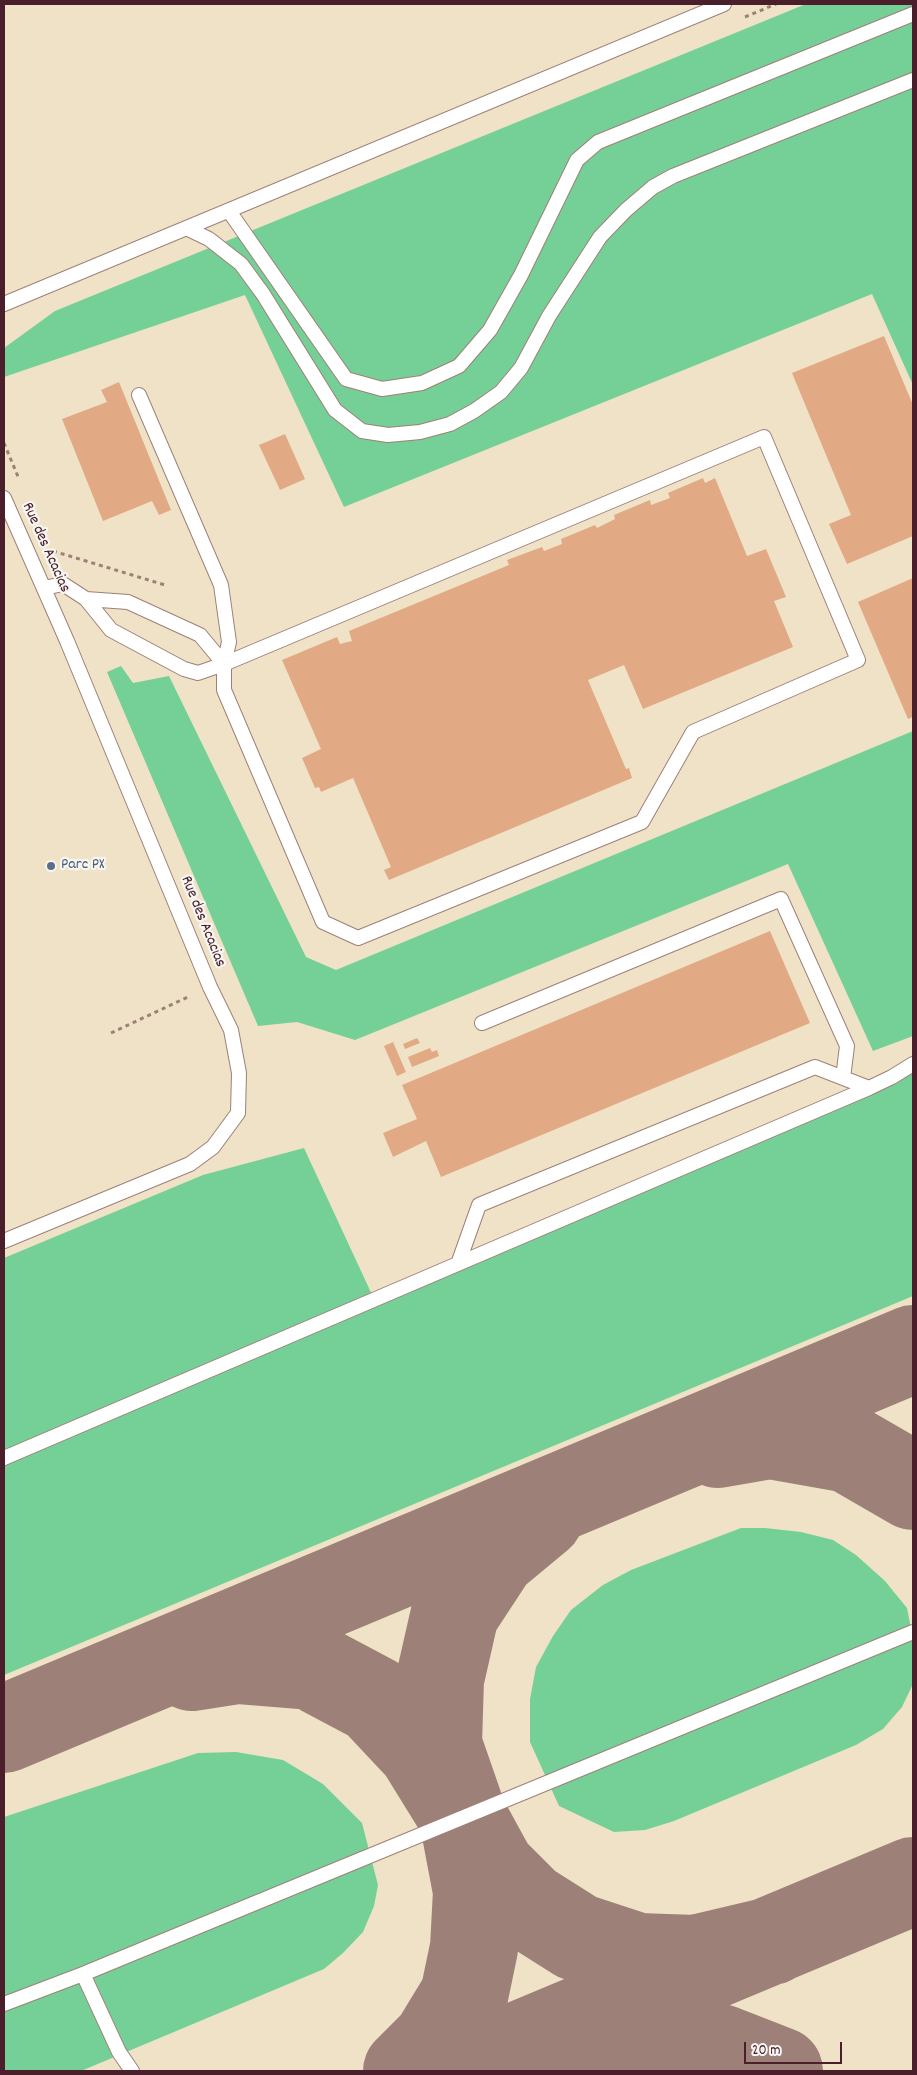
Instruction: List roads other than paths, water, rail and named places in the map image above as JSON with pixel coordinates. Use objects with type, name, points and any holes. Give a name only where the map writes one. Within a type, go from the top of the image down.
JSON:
[{"type":"lane","points":[[4,304],[724,4]]},
{"type":"lane","points":[[229,211],[346,379],[382,389],[422,383],[459,366],[490,330],[521,275],[577,160],[598,142],[913,14]]},
{"type":"lane","points":[[186,228],[209,239],[241,264],[263,294],[334,410],[362,431],[388,435],[420,432],[450,424],[474,412],[501,392],[521,368],[549,316],[600,237],[626,210],[653,187],[673,176],[913,80]]},
{"type":"lane","points":[[44,588],[62,584],[86,600],[112,630],[184,669],[198,673],[224,664],[764,437],[858,660],[693,732],[642,822],[358,938],[323,922],[224,690],[224,664],[229,642],[221,585],[139,395]]},
{"type":"lane","name":"Rue des Acacias","points":[[4,498],[44,588],[210,987],[230,1030],[239,1073],[238,1113],[212,1148],[190,1164],[4,1241]]},
{"type":"lane","points":[[86,600],[128,602],[144,609],[200,635],[224,664]]},
{"type":"lane","points":[[482,1023],[781,899],[847,1046],[843,1078]]},
{"type":"lane","points":[[4,1458],[869,1088],[913,1064]]},
{"type":"lane","points":[[458,1264],[479,1206],[815,1067],[869,1088]]},
{"type":"lane","points":[[4,2004],[82,1974],[913,1632]]},
{"type":"lane","points":[[82,1974],[119,2052],[132,2071]]},
{"type":"place","name":"Parc PX","points":[[51,866]]}]
